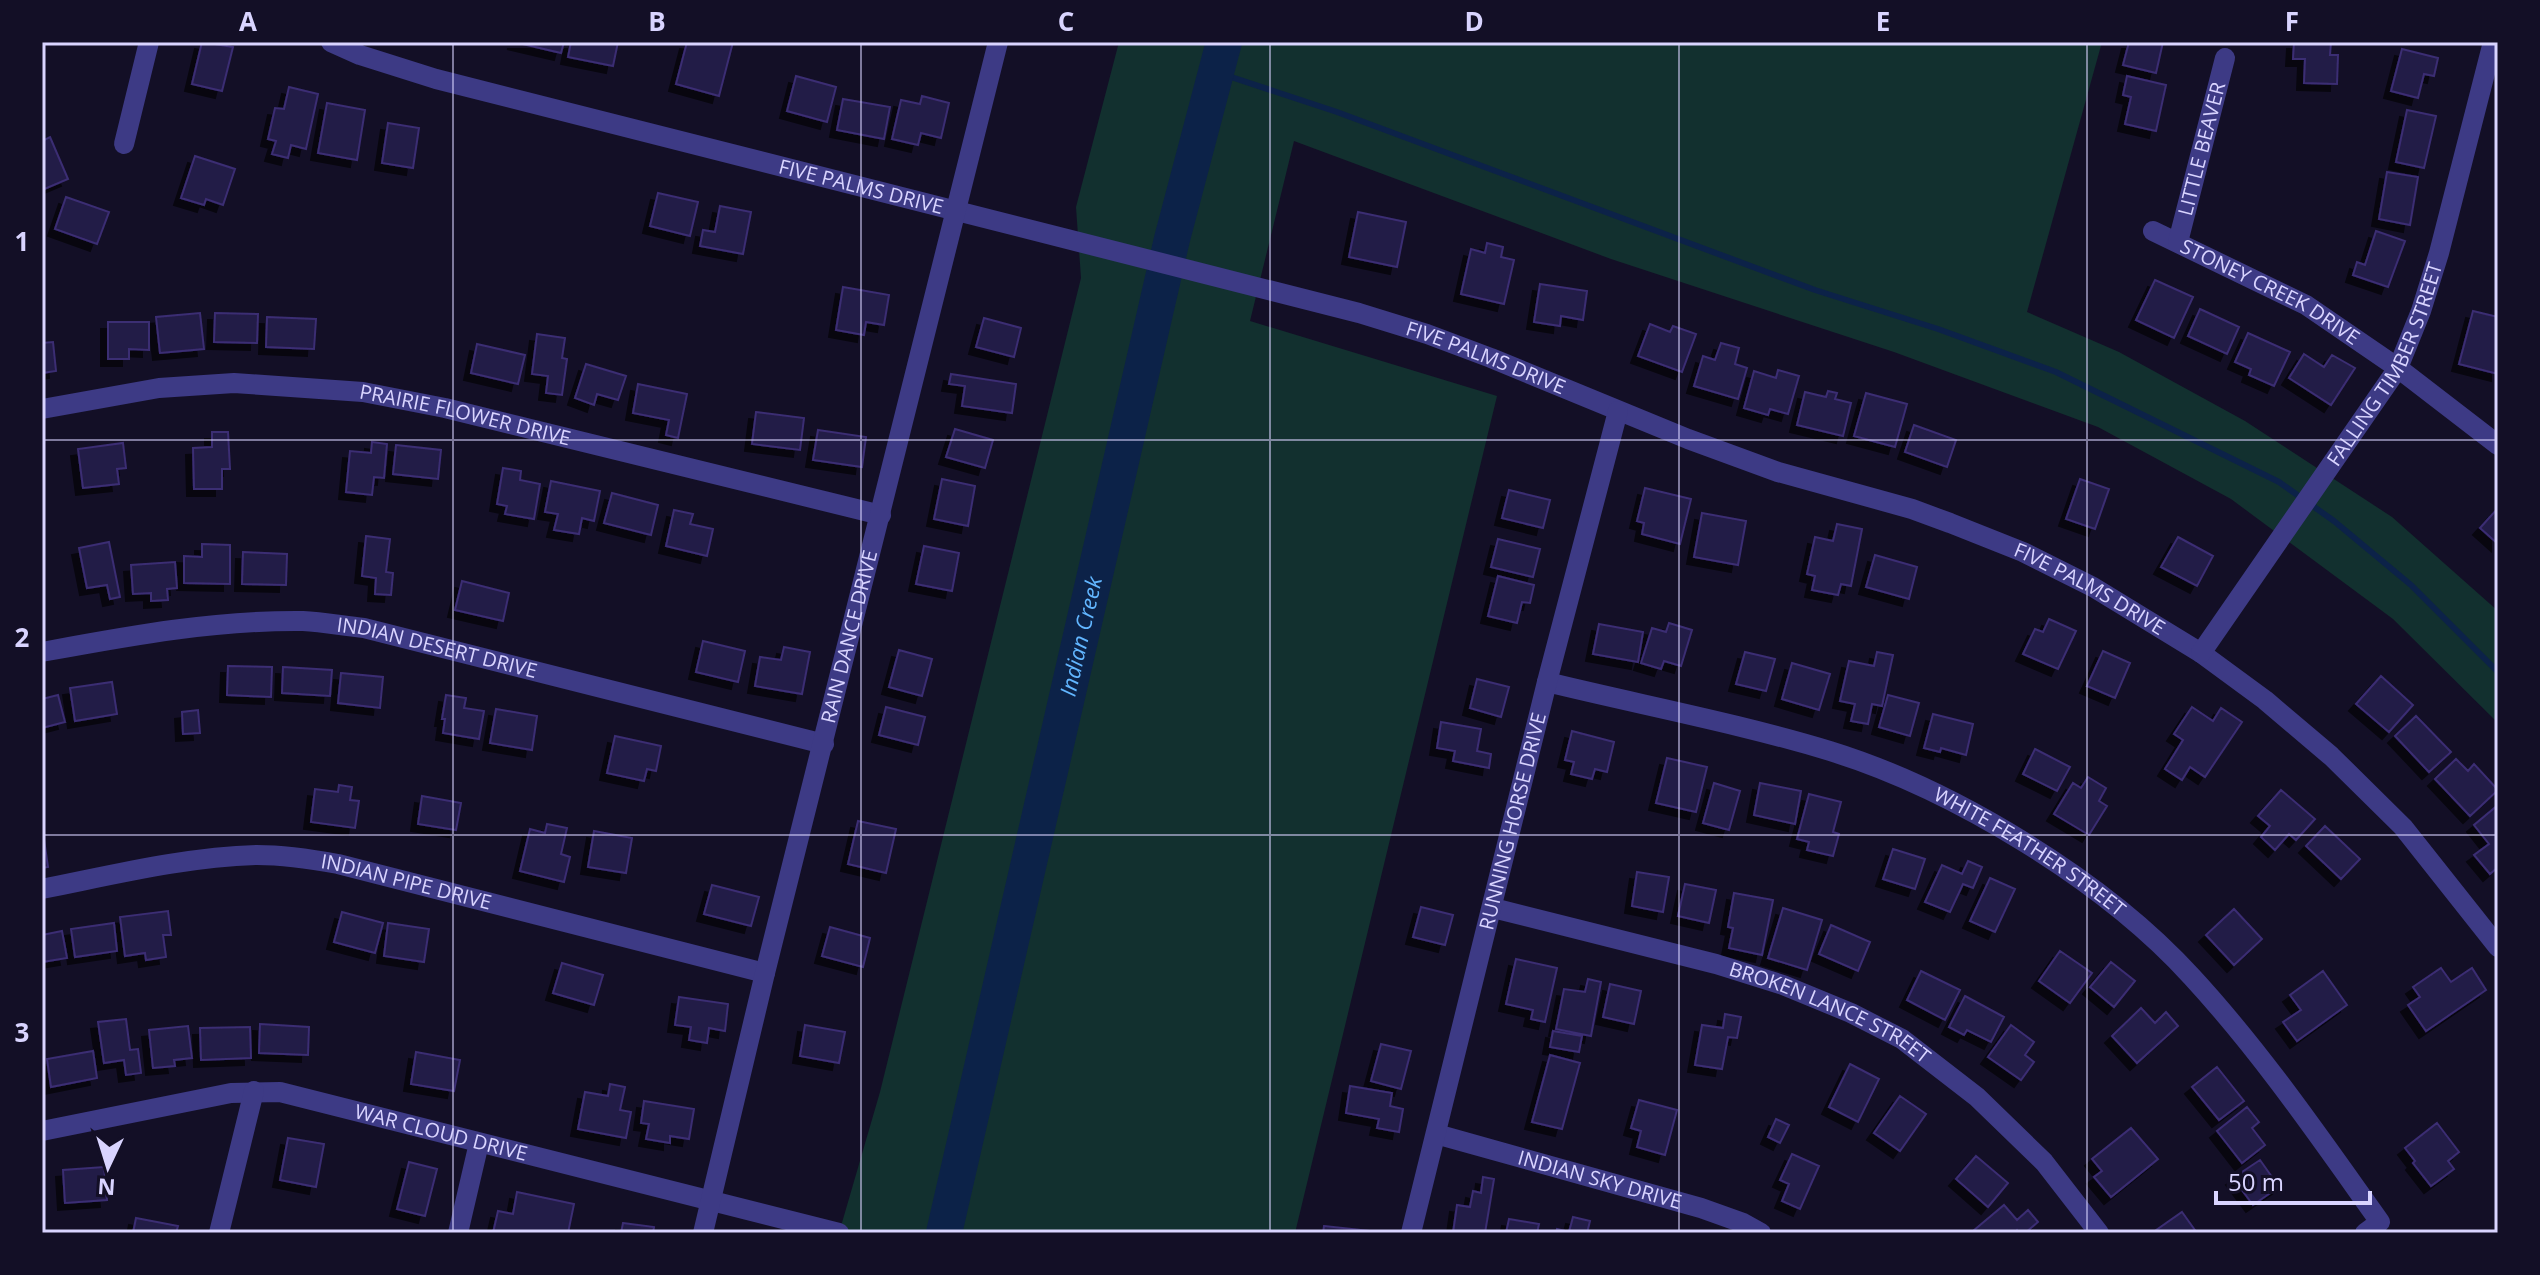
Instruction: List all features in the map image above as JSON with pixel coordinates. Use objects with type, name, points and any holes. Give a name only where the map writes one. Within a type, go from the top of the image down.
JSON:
[{"type":"street","points":[[124,144],[149,42]]},
{"type":"street","name":"FIVE PALMS DRIVE","points":[[331,42],[360,55],[436,79],[1346,309],[1427,334],[1778,472],[1912,509],[2023,552],[2093,587],[2201,653],[2300,728],[2403,827],[2498,947]]},
{"type":"street","name":"RAIN DANCE DRIVE","points":[[703,1233],[998,42]]},
{"type":"street","name":"FALLING TIMBER STREET","points":[[2201,653],[2398,368],[2421,311],[2439,253],[2493,42]]},
{"type":"street","name":"LITTLE BEAVER","points":[[2178,242],[2225,58]]},
{"type":"street","name":"STONEY CREEK DRIVE","points":[[2153,231],[2306,305],[2398,368],[2498,445]]},
{"type":"street","name":"PRAIRIE FLOWER DRIVE","points":[[42,409],[159,388],[219,384],[363,392],[445,408],[881,515]]},
{"type":"street","name":"RUNNING HORSE DRIVE","points":[[1411,1233],[1547,682],[1618,411]]},
{"type":"street","name":"INDIAN DESERT DRIVE","points":[[42,652],[168,629],[237,622],[321,623],[364,628],[824,744]]},
{"type":"street","name":"WHITE FEATHER STREET","points":[[1547,682],[1833,752],[1941,796],[2058,865],[2129,917],[2191,975],[2256,1050],[2372,1227]]},
{"type":"street","name":"INDIAN PIPE DRIVE","points":[[42,889],[174,863],[258,855],[303,858],[338,864],[765,973]]},
{"type":"street","name":"BROKEN LANCE STREET","points":[[1493,908],[1716,964],[1783,985],[1851,1013],[1902,1039],[1977,1097],[2044,1162],[2099,1233]]},
{"type":"street","points":[[219,1233],[254,1091]]},
{"type":"street","name":"WAR CLOUD DRIVE","points":[[42,1131],[231,1093],[280,1092],[839,1233]]},
{"type":"street","name":"INDIAN SKY DRIVE","points":[[1436,1134],[1701,1208],[1761,1233]]},
{"type":"street","points":[[458,1233],[479,1143]]},
{"type":"green space","points":[[1119,42],[2102,42],[2027,312],[2119,352],[2245,421],[2392,517],[2498,611],[2498,723],[2393,619],[2231,499],[2098,427],[1894,352],[1611,259],[1294,141],[1250,321],[1497,396],[1295,1233],[839,1233],[880,1092],[1081,278],[1076,207]]},
{"type":"building","points":[[202,42],[233,47],[222,91],[192,84]]},
{"type":"building","points":[[514,42],[564,42],[561,53]]},
{"type":"building","points":[[571,42],[618,42],[613,66],[568,57]]},
{"type":"building","points":[[687,42],[733,42],[719,96],[676,84]]},
{"type":"building","points":[[2129,42],[2163,42],[2156,73],[2123,65]]},
{"type":"building","points":[[2294,42],[2331,42],[2330,55],[2338,55],[2337,84],[2304,83],[2305,59],[2293,59]]},
{"type":"building","points":[[2402,49],[2438,58],[2434,76],[2424,74],[2418,98],[2391,91]]},
{"type":"building","points":[[796,76],[836,87],[827,122],[787,111]]},
{"type":"building","points":[[2127,76],[2166,85],[2156,131],[2125,124],[2131,97],[2123,95]]},
{"type":"building","points":[[289,87],[318,94],[306,149],[291,145],[288,158],[272,154],[276,141],[268,139],[275,108],[284,109]]},
{"type":"building","points":[[922,96],[949,103],[941,138],[921,133],[918,145],[892,139],[901,100],[920,104]]},
{"type":"building","points":[[843,99],[890,107],[884,139],[837,130]]},
{"type":"building","points":[[327,103],[365,110],[357,160],[318,153]]},
{"type":"building","points":[[2407,110],[2436,116],[2424,168],[2396,162]]},
{"type":"building","points":[[388,123],[419,128],[413,168],[382,163]]},
{"type":"building","points":[[50,137],[68,179],[42,190],[42,141]]},
{"type":"building","points":[[195,156],[235,169],[223,205],[206,199],[204,205],[181,198]]},
{"type":"building","points":[[2387,172],[2418,177],[2410,225],[2379,219]]},
{"type":"building","points":[[658,193],[698,202],[690,236],[650,226]]},
{"type":"building","points":[[66,197],[109,212],[97,244],[55,229]]},
{"type":"building","points":[[720,206],[751,212],[743,254],[700,246],[703,230],[715,232]]},
{"type":"building","points":[[1358,212],[1406,222],[1397,267],[1349,257]]},
{"type":"building","points":[[2376,231],[2405,241],[2388,287],[2353,275],[2357,262],[2365,265]]},
{"type":"building","points":[[1487,243],[1503,247],[1501,257],[1514,260],[1504,304],[1461,294],[1471,249],[1485,253]]},
{"type":"building","points":[[2155,280],[2193,297],[2174,338],[2136,320]]},
{"type":"building","points":[[1540,284],[1587,291],[1583,320],[1561,316],[1560,326],[1534,322]]},
{"type":"building","points":[[843,287],[889,295],[884,325],[866,322],[864,335],[836,330]]},
{"type":"building","points":[[2200,309],[2239,327],[2227,354],[2188,336]]},
{"type":"building","points":[[2473,311],[2498,317],[2498,374],[2459,364]]},
{"type":"building","points":[[200,313],[204,349],[160,353],[156,317]]},
{"type":"building","points":[[215,313],[258,314],[257,343],[214,342]]},
{"type":"building","points":[[267,317],[316,319],[314,349],[266,347]]},
{"type":"building","points":[[984,318],[1021,328],[1014,357],[976,347]]},
{"type":"building","points":[[108,322],[149,322],[149,350],[129,349],[129,359],[108,359]]},
{"type":"building","points":[[1650,324],[1670,332],[1673,326],[1696,334],[1682,372],[1638,356]]},
{"type":"building","points":[[2248,333],[2290,352],[2274,386],[2249,375],[2251,369],[2235,362]]},
{"type":"building","points":[[537,334],[565,338],[562,358],[567,359],[562,395],[546,393],[548,376],[532,374]]},
{"type":"building","points":[[53,342],[56,371],[42,373],[42,343]]},
{"type":"building","points":[[1721,343],[1739,348],[1735,364],[1747,368],[1738,399],[1694,386],[1703,356],[1715,360]]},
{"type":"building","points":[[477,344],[525,355],[518,384],[471,373]]},
{"type":"building","points":[[2304,354],[2324,367],[2332,355],[2355,368],[2331,405],[2289,378]]},
{"type":"building","points":[[586,364],[626,376],[618,400],[597,394],[594,405],[575,398]]},
{"type":"building","points":[[1778,370],[1799,376],[1788,414],[1770,409],[1768,415],[1744,408],[1754,371],[1776,378]]},
{"type":"building","points":[[951,374],[1016,384],[1012,413],[962,406],[965,386],[949,384]]},
{"type":"building","points":[[638,384],[687,394],[678,438],[666,435],[669,420],[633,413]]},
{"type":"building","points":[[1828,391],[1837,393],[1835,399],[1851,403],[1843,436],[1797,425],[1805,392],[1826,397]]},
{"type":"building","points":[[1866,393],[1907,404],[1895,447],[1854,436]]},
{"type":"building","points":[[756,412],[804,418],[800,450],[752,444]]},
{"type":"building","points":[[1914,425],[1956,440],[1947,467],[1905,452]]},
{"type":"building","points":[[955,429],[993,440],[985,468],[946,457]]},
{"type":"building","points":[[818,430],[866,437],[862,467],[813,460]]},
{"type":"building","points":[[212,432],[228,432],[230,469],[222,469],[222,489],[194,489],[193,448],[212,447]]},
{"type":"building","points":[[372,442],[387,444],[384,478],[374,477],[372,495],[346,492],[350,451],[371,453]]},
{"type":"building","points":[[123,443],[126,468],[117,469],[119,484],[83,488],[78,449]]},
{"type":"building","points":[[396,445],[441,450],[438,479],[393,474]]},
{"type":"building","points":[[503,468],[521,471],[520,480],[540,484],[534,519],[505,514],[507,506],[497,504]]},
{"type":"building","points":[[942,479],[975,486],[968,526],[934,519]]},
{"type":"building","points":[[2080,479],[2109,489],[2095,529],[2066,519]]},
{"type":"building","points":[[551,481],[600,491],[594,521],[582,518],[579,534],[554,530],[558,514],[545,512]]},
{"type":"building","points":[[1645,488],[1691,499],[1680,544],[1642,534],[1644,523],[1637,521]]},
{"type":"building","points":[[1509,490],[1550,500],[1543,528],[1502,518]]},
{"type":"building","points":[[612,493],[658,505],[651,535],[604,523]]},
{"type":"building","points":[[2498,508],[2498,544],[2480,528]]},
{"type":"building","points":[[674,510],[693,514],[690,524],[713,529],[707,556],[666,546]]},
{"type":"building","points":[[1702,513],[1746,521],[1738,565],[1694,557]]},
{"type":"building","points":[[1837,524],[1862,529],[1851,586],[1841,584],[1838,595],[1812,590],[1815,576],[1807,574],[1815,537],[1833,541]]},
{"type":"building","points":[[366,536],[390,539],[386,572],[393,573],[391,595],[375,594],[376,578],[362,576]]},
{"type":"building","points":[[2178,537],[2213,556],[2197,586],[2161,567]]},
{"type":"building","points":[[1498,539],[1540,549],[1533,577],[1491,567]]},
{"type":"building","points":[[109,542],[120,597],[110,599],[107,585],[87,588],[79,548]]},
{"type":"building","points":[[202,544],[230,545],[230,584],[184,583],[184,556],[202,557]]},
{"type":"building","points":[[924,546],[959,553],[952,591],[916,584]]},
{"type":"building","points":[[243,552],[287,554],[286,585],[242,584]]},
{"type":"building","points":[[1875,555],[1917,567],[1909,599],[1866,587]]},
{"type":"building","points":[[175,562],[177,588],[167,589],[168,600],[151,601],[151,593],[133,594],[131,565]]},
{"type":"building","points":[[1498,576],[1534,585],[1530,603],[1522,602],[1517,623],[1488,616]]},
{"type":"building","points":[[462,581],[509,593],[503,621],[455,610]]},
{"type":"building","points":[[2049,619],[2076,631],[2058,669],[2023,654],[2035,629],[2043,632]]},
{"type":"building","points":[[1669,623],[1692,630],[1681,666],[1664,661],[1661,669],[1641,663],[1652,628],[1666,632]]},
{"type":"building","points":[[1599,624],[1643,632],[1638,662],[1593,654]]},
{"type":"building","points":[[703,641],[745,651],[738,682],[696,672]]},
{"type":"building","points":[[784,647],[810,652],[802,694],[755,686],[760,657],[781,660]]},
{"type":"building","points":[[899,650],[932,659],[922,696],[889,687]]},
{"type":"building","points":[[2103,651],[2130,663],[2115,698],[2087,686]]},
{"type":"building","points":[[1745,652],[1775,659],[1766,691],[1736,684]]},
{"type":"building","points":[[1877,652],[1893,655],[1882,706],[1872,704],[1868,724],[1851,721],[1855,704],[1840,701],[1849,661],[1874,666]]},
{"type":"building","points":[[1792,663],[1830,674],[1819,710],[1782,699]]},
{"type":"building","points":[[228,666],[272,667],[271,697],[227,695]]},
{"type":"building","points":[[283,667],[332,670],[330,696],[282,693]]},
{"type":"building","points":[[341,673],[383,677],[380,708],[338,703]]},
{"type":"building","points":[[2381,676],[2413,705],[2389,732],[2356,704]]},
{"type":"building","points":[[1477,679],[1509,687],[1501,717],[1470,708]]},
{"type":"building","points":[[112,682],[117,714],[75,721],[70,688]]},
{"type":"building","points":[[58,695],[65,722],[42,728],[42,699]]},
{"type":"building","points":[[446,695],[466,698],[464,708],[484,711],[479,739],[443,733]]},
{"type":"building","points":[[1888,695],[1919,703],[1910,736],[1879,727]]},
{"type":"building","points":[[886,707],[925,717],[918,745],[879,735]]},
{"type":"building","points":[[2192,707],[2213,721],[2221,708],[2242,722],[2205,777],[2190,767],[2182,780],[2165,769],[2183,740],[2174,734]]},
{"type":"building","points":[[496,709],[537,716],[532,750],[490,743]]},
{"type":"building","points":[[198,710],[200,733],[183,734],[182,712]]},
{"type":"building","points":[[1933,714],[1973,724],[1966,755],[1941,748],[1940,752],[1924,748]]},
{"type":"building","points":[[2416,716],[2451,752],[2429,772],[2395,736]]},
{"type":"building","points":[[1441,722],[1481,729],[1477,751],[1491,754],[1489,768],[1453,761],[1455,751],[1437,748]]},
{"type":"building","points":[[1572,731],[1614,742],[1607,772],[1595,769],[1592,779],[1571,774],[1574,762],[1565,760]]},
{"type":"building","points":[[615,736],[661,746],[656,771],[647,769],[644,781],[607,773]]},
{"type":"building","points":[[2035,749],[2070,767],[2057,791],[2023,774]]},
{"type":"building","points":[[1667,758],[1707,767],[1696,812],[1656,803]]},
{"type":"building","points":[[2456,759],[2468,771],[2474,764],[2498,790],[2470,816],[2435,779]]},
{"type":"building","points":[[2088,777],[2106,788],[2099,801],[2107,806],[2089,835],[2054,814],[2073,783],[2081,788]]},
{"type":"building","points":[[1714,783],[1740,791],[1729,830],[1703,823]]},
{"type":"building","points":[[1760,783],[1801,791],[1795,824],[1754,815]]},
{"type":"building","points":[[339,785],[352,787],[350,800],[359,801],[355,828],[311,822],[315,789],[338,792]]},
{"type":"building","points":[[2281,790],[2315,819],[2296,840],[2289,834],[2275,850],[2261,837],[2270,826],[2258,816]]},
{"type":"building","points":[[1809,794],[1841,802],[1833,832],[1839,834],[1833,856],[1807,850],[1809,842],[1797,839]]},
{"type":"building","points":[[422,796],[461,803],[456,830],[418,824]]},
{"type":"building","points":[[2498,805],[2498,867],[2490,874],[2474,855],[2489,844],[2474,825]]},
{"type":"building","points":[[858,821],[896,829],[886,873],[848,864]]},
{"type":"building","points":[[547,824],[567,828],[561,854],[570,857],[564,882],[520,871],[530,829],[545,833]]},
{"type":"building","points":[[42,826],[48,867],[42,868]]},
{"type":"building","points":[[2325,826],[2360,859],[2341,879],[2306,846]]},
{"type":"building","points":[[594,831],[632,838],[626,873],[588,867]]},
{"type":"building","points":[[1893,849],[1925,859],[1915,889],[1883,879]]},
{"type":"building","points":[[1968,861],[1982,867],[1973,888],[1963,884],[1950,912],[1925,902],[1942,865],[1962,874]]},
{"type":"building","points":[[1637,872],[1669,877],[1663,912],[1632,906]]},
{"type":"building","points":[[1990,878],[2015,889],[1995,932],[1970,921]]},
{"type":"building","points":[[1685,884],[1716,890],[1709,923],[1678,916]]},
{"type":"building","points":[[712,885],[759,897],[751,926],[704,914]]},
{"type":"building","points":[[1734,893],[1773,900],[1762,955],[1729,948],[1733,928],[1728,927]]},
{"type":"building","points":[[1421,907],[1453,915],[1445,945],[1413,937]]},
{"type":"building","points":[[1783,908],[1822,920],[1807,970],[1768,958]]},
{"type":"building","points":[[2234,909],[2262,939],[2234,965],[2206,935]]},
{"type":"building","points":[[168,911],[171,935],[163,935],[166,957],[146,960],[145,953],[125,956],[120,917]]},
{"type":"building","points":[[342,912],[383,923],[375,953],[334,942]]},
{"type":"building","points":[[114,923],[117,951],[75,957],[71,929]]},
{"type":"building","points":[[388,923],[429,929],[424,962],[384,956]]},
{"type":"building","points":[[1831,925],[1870,942],[1858,971],[1819,954]]},
{"type":"building","points":[[830,927],[870,938],[863,967],[822,956]]},
{"type":"building","points":[[62,931],[67,958],[42,962],[42,935]]},
{"type":"building","points":[[2060,951],[2092,973],[2070,1003],[2039,981]]},
{"type":"building","points":[[1516,959],[1557,968],[1545,1022],[1531,1019],[1533,1010],[1506,1004]]},
{"type":"building","points":[[2111,962],[2135,981],[2114,1007],[2090,987]]},
{"type":"building","points":[[562,963],[603,975],[594,1005],[553,993]]},
{"type":"building","points":[[2441,968],[2451,982],[2472,968],[2486,990],[2426,1031],[2408,1005],[2420,997],[2413,987]]},
{"type":"building","points":[[1921,971],[1960,990],[1945,1020],[1907,1000]]},
{"type":"building","points":[[2323,971],[2347,1005],[2297,1041],[2283,1022],[2301,1010],[2290,995]]},
{"type":"building","points":[[1588,979],[1601,982],[1591,1036],[1556,1029],[1564,989],[1585,992]]},
{"type":"building","points":[[1610,984],[1641,991],[1634,1024],[1603,1017]]},
{"type":"building","points":[[1965,996],[2004,1017],[1991,1042],[1967,1030],[1964,1035],[1949,1027]]},
{"type":"building","points":[[679,997],[728,1004],[725,1031],[709,1028],[707,1043],[689,1040],[691,1027],[675,1025]]},
{"type":"building","points":[[2141,1008],[2155,1023],[2166,1012],[2178,1026],[2137,1063],[2112,1036]]},
{"type":"building","points":[[1725,1014],[1741,1017],[1737,1038],[1728,1037],[1722,1069],[1695,1065],[1702,1025],[1723,1028]]},
{"type":"building","points":[[126,1019],[130,1050],[138,1049],[141,1073],[126,1075],[124,1060],[104,1063],[98,1022]]},
{"type":"building","points":[[260,1024],[309,1027],[308,1055],[259,1053]]},
{"type":"building","points":[[805,1025],[845,1032],[839,1063],[800,1056]]},
{"type":"building","points":[[2011,1025],[2034,1042],[2025,1055],[2034,1062],[2021,1080],[1988,1057]]},
{"type":"building","points":[[188,1026],[192,1058],[174,1060],[175,1066],[153,1068],[149,1030]]},
{"type":"building","points":[[250,1027],[251,1058],[201,1060],[200,1028]]},
{"type":"building","points":[[1553,1031],[1582,1036],[1579,1052],[1550,1047]]},
{"type":"building","points":[[1381,1044],[1411,1051],[1401,1089],[1371,1081]]},
{"type":"building","points":[[93,1051],[97,1078],[51,1087],[47,1059]]},
{"type":"building","points":[[416,1052],[460,1060],[454,1091],[411,1084]]},
{"type":"building","points":[[1550,1055],[1580,1063],[1562,1129],[1532,1122]]},
{"type":"building","points":[[1850,1064],[1879,1079],[1858,1122],[1829,1107]]},
{"type":"building","points":[[2217,1067],[2244,1101],[2219,1120],[2192,1087]]},
{"type":"building","points":[[610,1084],[625,1087],[620,1110],[631,1112],[626,1138],[578,1129],[585,1092],[608,1096]]},
{"type":"building","points":[[1350,1086],[1392,1093],[1390,1106],[1403,1109],[1399,1132],[1377,1128],[1379,1119],[1346,1113]]},
{"type":"building","points":[[1900,1096],[1926,1114],[1900,1151],[1874,1133]]},
{"type":"building","points":[[1639,1100],[1677,1110],[1665,1155],[1637,1147],[1641,1131],[1631,1128]]},
{"type":"building","points":[[644,1101],[694,1109],[689,1139],[670,1136],[670,1143],[646,1139],[649,1124],[641,1123]]},
{"type":"building","points":[[2247,1107],[2259,1122],[2252,1128],[2265,1145],[2242,1163],[2217,1131]]},
{"type":"building","points":[[1776,1119],[1789,1125],[1780,1143],[1768,1137]]},
{"type":"building","points":[[2437,1123],[2459,1152],[2448,1161],[2454,1169],[2431,1186],[2405,1148]]},
{"type":"building","points":[[2131,1128],[2158,1159],[2111,1197],[2094,1177],[2102,1171],[2092,1159]]},
{"type":"building","points":[[288,1138],[324,1144],[316,1187],[280,1180]]},
{"type":"building","points":[[1792,1154],[1819,1166],[1800,1209],[1782,1201],[1789,1184],[1780,1180]]},
{"type":"building","points":[[1976,1156],[2008,1183],[1988,1207],[1956,1179]]},
{"type":"building","points":[[2260,1160],[2279,1187],[2253,1205],[2233,1178]]},
{"type":"building","points":[[409,1162],[437,1169],[425,1216],[397,1209]]},
{"type":"building","points":[[104,1167],[107,1200],[65,1203],[63,1170]]},
{"type":"building","points":[[1483,1177],[1494,1179],[1485,1233],[1453,1233],[1457,1205],[1470,1207],[1473,1191],[1481,1193]]},
{"type":"building","points":[[517,1192],[574,1204],[568,1233],[493,1233],[498,1211],[513,1214]]},
{"type":"building","points":[[2004,1205],[2017,1220],[2028,1210],[2038,1222],[2025,1233],[2017,1230],[2014,1233],[1974,1233],[1973,1231]]},
{"type":"building","points":[[2182,1212],[2197,1233],[2152,1233]]},
{"type":"building","points":[[1573,1217],[1590,1221],[1587,1233],[1556,1233],[1557,1229],[1569,1232]]},
{"type":"building","points":[[136,1218],[178,1226],[176,1233],[133,1233]]},
{"type":"building","points":[[1509,1219],[1539,1224],[1537,1233],[1506,1233]]},
{"type":"building","points":[[623,1223],[654,1227],[653,1233],[621,1233]]},
{"type":"building","points":[[1324,1226],[1371,1231],[1323,1233]]},
{"type":"waterway","name":"Indian Creek","points":[[944,1233],[1172,239],[1224,42]]},
{"type":"waterway","points":[[1216,72],[1337,112],[1815,290],[1938,329],[2056,372],[2279,482],[2334,521],[2411,585],[2498,672]]}]
